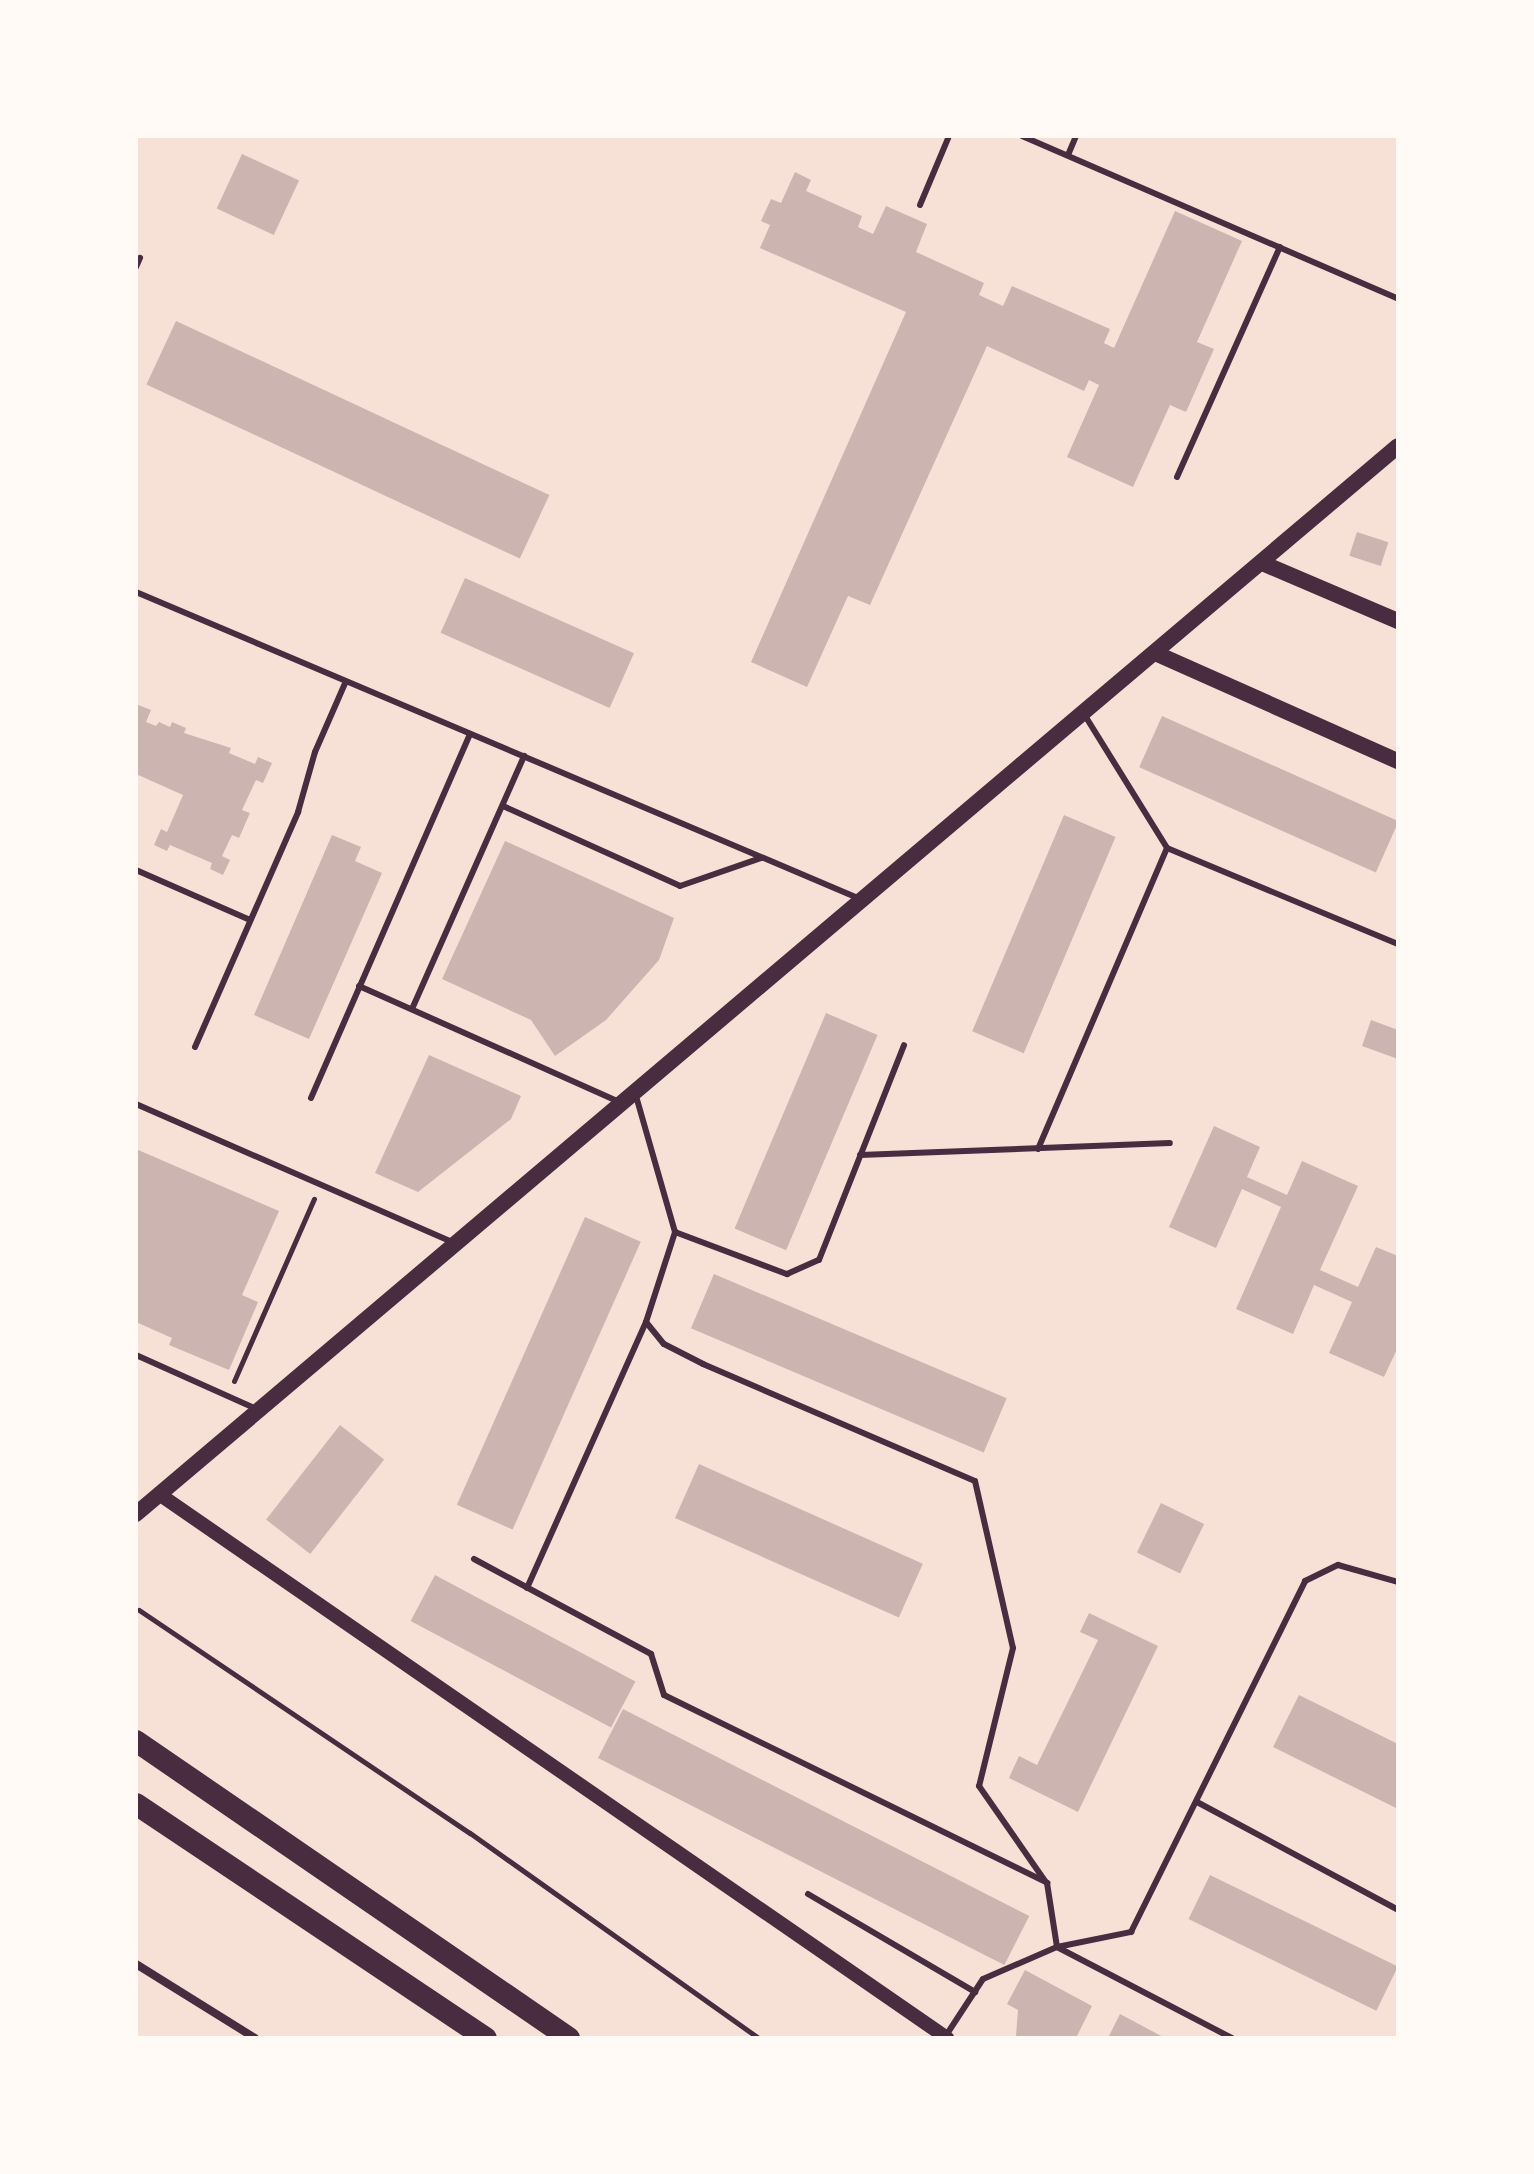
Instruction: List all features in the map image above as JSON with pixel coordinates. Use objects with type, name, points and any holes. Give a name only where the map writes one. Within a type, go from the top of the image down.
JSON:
[{"type":"highway","points":[[136,1741],[569,2038]]},
{"type":"highway","points":[[136,1804],[486,2038]]},
{"type":"main road","points":[[136,1514],[1398,446]]},
{"type":"main road","points":[[1262,563],[1398,621]]},
{"type":"main road","points":[[1155,653],[1398,761]]},
{"type":"street","points":[[159,1494],[946,2037]]},
{"type":"street","points":[[136,1964],[255,2038]]},
{"type":"lane","points":[[920,205],[949,136]]},
{"type":"lane","points":[[1022,136],[1398,299]]},
{"type":"lane","points":[[1068,155],[1076,136]]},
{"type":"lane","points":[[1177,477],[1280,247]]},
{"type":"lane","points":[[136,267],[140,258]]},
{"type":"lane","points":[[136,592],[863,900]]},
{"type":"lane","points":[[195,1047],[250,920],[346,681]]},
{"type":"lane","points":[[1084,714],[1167,848],[1398,944]]},
{"type":"lane","points":[[311,1098],[470,734]]},
{"type":"lane","points":[[412,1009],[524,756]]},
{"type":"lane","points":[[503,806],[680,886],[762,858]]},
{"type":"lane","points":[[1038,1149],[1167,848]]},
{"type":"lane","points":[[136,870],[250,920]]},
{"type":"lane","points":[[359,986],[629,1098],[675,1232],[646,1322],[527,1588]]},
{"type":"lane","points":[[675,1232],[787,1274],[819,1260],[904,1045]]},
{"type":"lane","points":[[136,1104],[456,1244]]},
{"type":"lane","points":[[860,1155],[1170,1143]]},
{"type":"lane","points":[[646,1322],[664,1344],[703,1364],[975,1481],[1013,1648],[979,1786],[1047,1883],[1057,1947]]},
{"type":"lane","points":[[136,1355],[258,1410]]},
{"type":"lane","points":[[474,1559],[651,1654],[664,1695],[1047,1883]]},
{"type":"lane","points":[[946,2037],[983,1979],[1057,1947],[1131,1932],[1305,1581],[1338,1565],[1398,1582]]},
{"type":"lane","points":[[1197,1802],[1398,1910]]},
{"type":"lane","points":[[808,1894],[975,1992]]},
{"type":"lane","points":[[1057,1947],[1232,2038]]},
{"type":"path","points":[[227,1396],[321,1184]]},
{"type":"path","points":[[139,1610],[470,1833],[758,2038]]},
{"type":"building","points":[[242,154],[299,181],[274,235],[217,208]]},
{"type":"building","points":[[795,172],[811,180],[806,191],[862,216],[858,227],[873,234],[886,206],[927,224],[916,252],[984,283],[979,295],[1003,306],[1012,286],[1110,329],[1104,343],[1114,348],[1175,211],[1242,241],[1197,342],[1214,349],[1186,412],[1170,405],[1133,487],[1067,457],[1099,385],[1089,380],[1084,391],[987,346],[870,605],[848,596],[807,687],[751,662],[906,312],[760,248],[770,225],[761,221],[771,199],[781,203]]},
{"type":"building","points":[[176,321],[549,495],[520,559],[146,384]]},
{"type":"building","points":[[1357,532],[1388,542],[1381,566],[1349,556]]},
{"type":"building","points":[[465,578],[634,653],[610,708],[441,633]]},
{"type":"building","points":[[136,704],[151,710],[146,722],[156,726],[159,722],[170,727],[172,722],[186,728],[184,733],[231,748],[229,753],[255,764],[258,757],[272,763],[263,783],[256,780],[242,810],[250,813],[239,838],[232,835],[222,856],[230,860],[223,875],[210,869],[212,863],[170,845],[167,851],[154,845],[161,829],[167,832],[183,795],[136,774]]},
{"type":"building","points":[[1162,716],[1398,821],[1376,873],[1139,767]]},
{"type":"building","points":[[1064,815],[1116,837],[1024,1053],[972,1031]]},
{"type":"building","points":[[332,835],[361,847],[355,861],[382,873],[309,1039],[254,1015]]},
{"type":"building","points":[[505,841],[674,918],[659,960],[606,1020],[555,1056],[531,1020],[442,979]]},
{"type":"building","points":[[826,1013],[878,1035],[786,1250],[735,1228]]},
{"type":"building","points":[[1371,1020],[1398,1030],[1398,1059],[1362,1046]]},
{"type":"building","points":[[429,1055],[521,1096],[511,1119],[418,1192],[375,1173]]},
{"type":"building","points":[[1214,1126],[1260,1147],[1247,1177],[1287,1195],[1302,1161],[1358,1186],[1320,1270],[1358,1287],[1376,1247],[1398,1256],[1398,1347],[1384,1377],[1329,1353],[1352,1302],[1314,1285],[1293,1334],[1236,1309],[1281,1207],[1242,1189],[1216,1248],[1169,1227]]},
{"type":"building","points":[[136,1149],[279,1211],[242,1295],[258,1302],[229,1370],[169,1345],[172,1338],[136,1322]]},
{"type":"building","points":[[585,1217],[641,1242],[513,1530],[457,1505]]},
{"type":"building","points":[[714,1274],[1007,1398],[984,1453],[691,1328]]},
{"type":"building","points":[[340,1425],[384,1459],[310,1554],[266,1520]]},
{"type":"building","points":[[699,1464],[923,1564],[899,1618],[675,1518]]},
{"type":"building","points":[[1161,1503],[1204,1524],[1180,1573],[1137,1552]]},
{"type":"building","points":[[435,1575],[635,1682],[611,1727],[411,1621]]},
{"type":"building","points":[[1089,1613],[1158,1646],[1078,1812],[1009,1778],[1019,1756],[1037,1765],[1098,1640],[1080,1632]]},
{"type":"building","points":[[1299,1695],[1398,1744],[1398,1809],[1273,1747]]},
{"type":"building","points":[[623,1709],[1029,1916],[1004,1965],[598,1758]]},
{"type":"building","points":[[1210,1875],[1398,1967],[1376,2011],[1189,1919]]},
{"type":"building","points":[[1025,1970],[1092,2006],[1076,2038],[1016,2036],[1018,2010],[1007,2004]]},
{"type":"building","points":[[1120,2014],[1165,2038],[1108,2038]]}]
